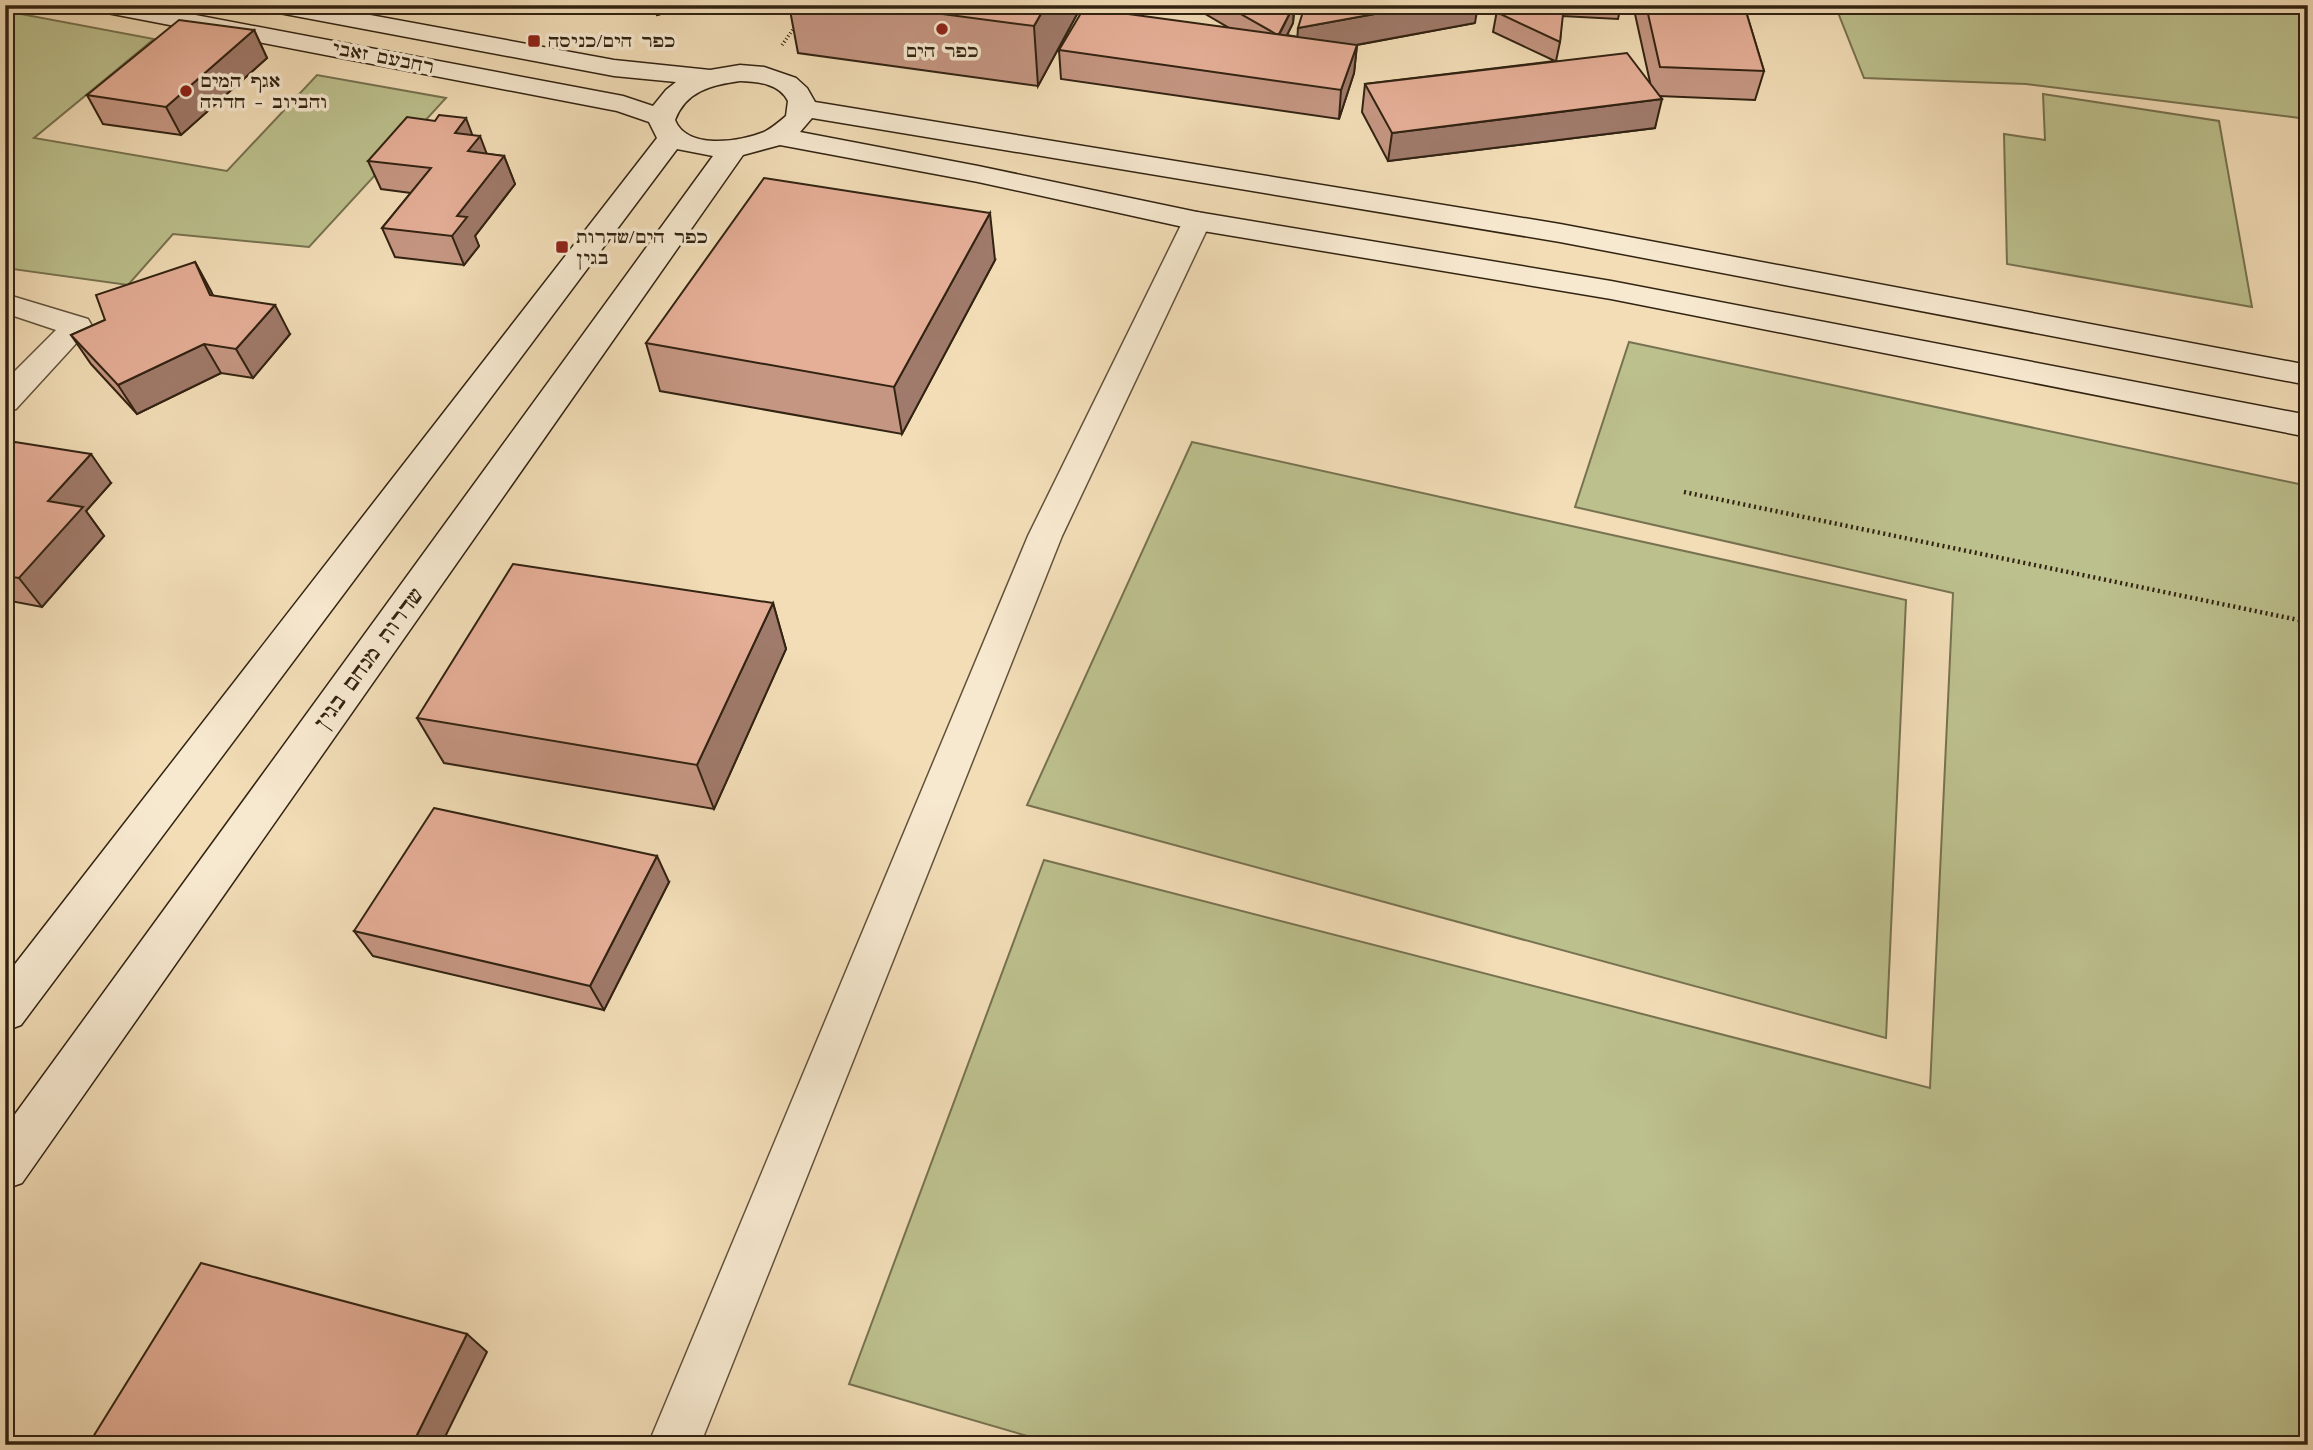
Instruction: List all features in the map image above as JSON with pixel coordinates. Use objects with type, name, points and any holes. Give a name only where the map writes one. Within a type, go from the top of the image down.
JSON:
[{"type":"street","name":"רחבעם זאבי","points":[[102,5],[623,104],[667,127],[688,145],[732,150],[757,145],[778,136]]},
{"type":"street","name":"רחבעם זאבי","points":[[274,5],[614,68],[710,78]]},
{"type":"street","points":[[5,1011],[667,127],[665,107],[678,93],[710,78],[740,73],[761,74],[792,86],[800,96],[802,108],[799,118],[778,136]]},
{"type":"street","points":[[802,108],[1560,233],[2308,375]]},
{"type":"street","points":[[778,136],[978,174],[1198,221],[1611,290],[2308,426]]},
{"type":"street","name":"שדרות מנחם בגין","points":[[5,1167],[732,150]]},
{"type":"street","points":[[674,1445],[1045,536],[1198,221]]},
{"type":"street","points":[[5,303],[78,326],[5,401]]},
{"type":"path","points":[[761,74],[803,15]]},
{"type":"path","points":[[1684,492],[2308,621]]},
{"type":"green space","points":[[1835,5],[2308,5],[2308,119],[2026,84],[1864,78]]},
{"type":"green space","points":[[5,11],[154,39],[34,138],[227,171],[317,75],[446,98],[309,247],[173,234],[128,285],[5,268]]},
{"type":"green space","points":[[2043,94],[2219,121],[2252,307],[2007,264],[2004,134],[2045,140]]},
{"type":"green space","points":[[1629,342],[2308,486],[2308,1445],[1058,1445],[849,1384],[1044,860],[1930,1088],[1953,593],[1575,507]]},
{"type":"green space","points":[[1192,442],[1906,600],[1886,1038],[1027,805]]},
{"type":"building","points":[[874,5],[1046,5],[1034,26]]},
{"type":"building","points":[[1225,5],[1294,5],[1279,34],[1276,34]]},
{"type":"building","points":[[1305,5],[1424,5],[1298,28]]},
{"type":"building","points":[[1498,5],[1564,5],[1560,42],[1496,12]]},
{"type":"building","points":[[1646,5],[1744,5],[1764,71],[1660,67]]},
{"type":"building","points":[[1084,8],[1357,45],[1341,90],[1059,50]]},
{"type":"building","points":[[179,20],[254,30],[166,107],[87,95]]},
{"type":"building","points":[[1627,53],[1662,99],[1392,133],[1365,84]]},
{"type":"building","points":[[439,115],[466,118],[455,133],[480,136],[468,151],[504,156],[457,216],[467,217],[452,236],[382,228],[431,168],[368,161],[407,117],[435,121]]},
{"type":"building","points":[[764,178],[990,213],[894,387],[646,343]]},
{"type":"building","points":[[195,262],[210,295],[275,305],[236,349],[204,344],[118,385],[71,335],[105,320],[96,295]]},
{"type":"building","points":[[15,442],[91,454],[48,501],[83,507],[19,578],[5,576],[5,453]]},
{"type":"building","points":[[513,564],[773,603],[697,765],[417,718]]},
{"type":"building","points":[[434,808],[657,856],[590,986],[354,931]]},
{"type":"building","points":[[201,1263],[467,1334],[412,1445],[88,1445]]},
{"type":"place","name":"כפר הים","points":[[942,29]]},
{"type":"place","name":"כפר הים/כניסה","points":[[534,41]]},
{"type":"place","name":"אגף המים והביוב - חדרה","points":[[186,91]]},
{"type":"place","name":"כפר הים/שדרות בגין","points":[[562,247]]}]
